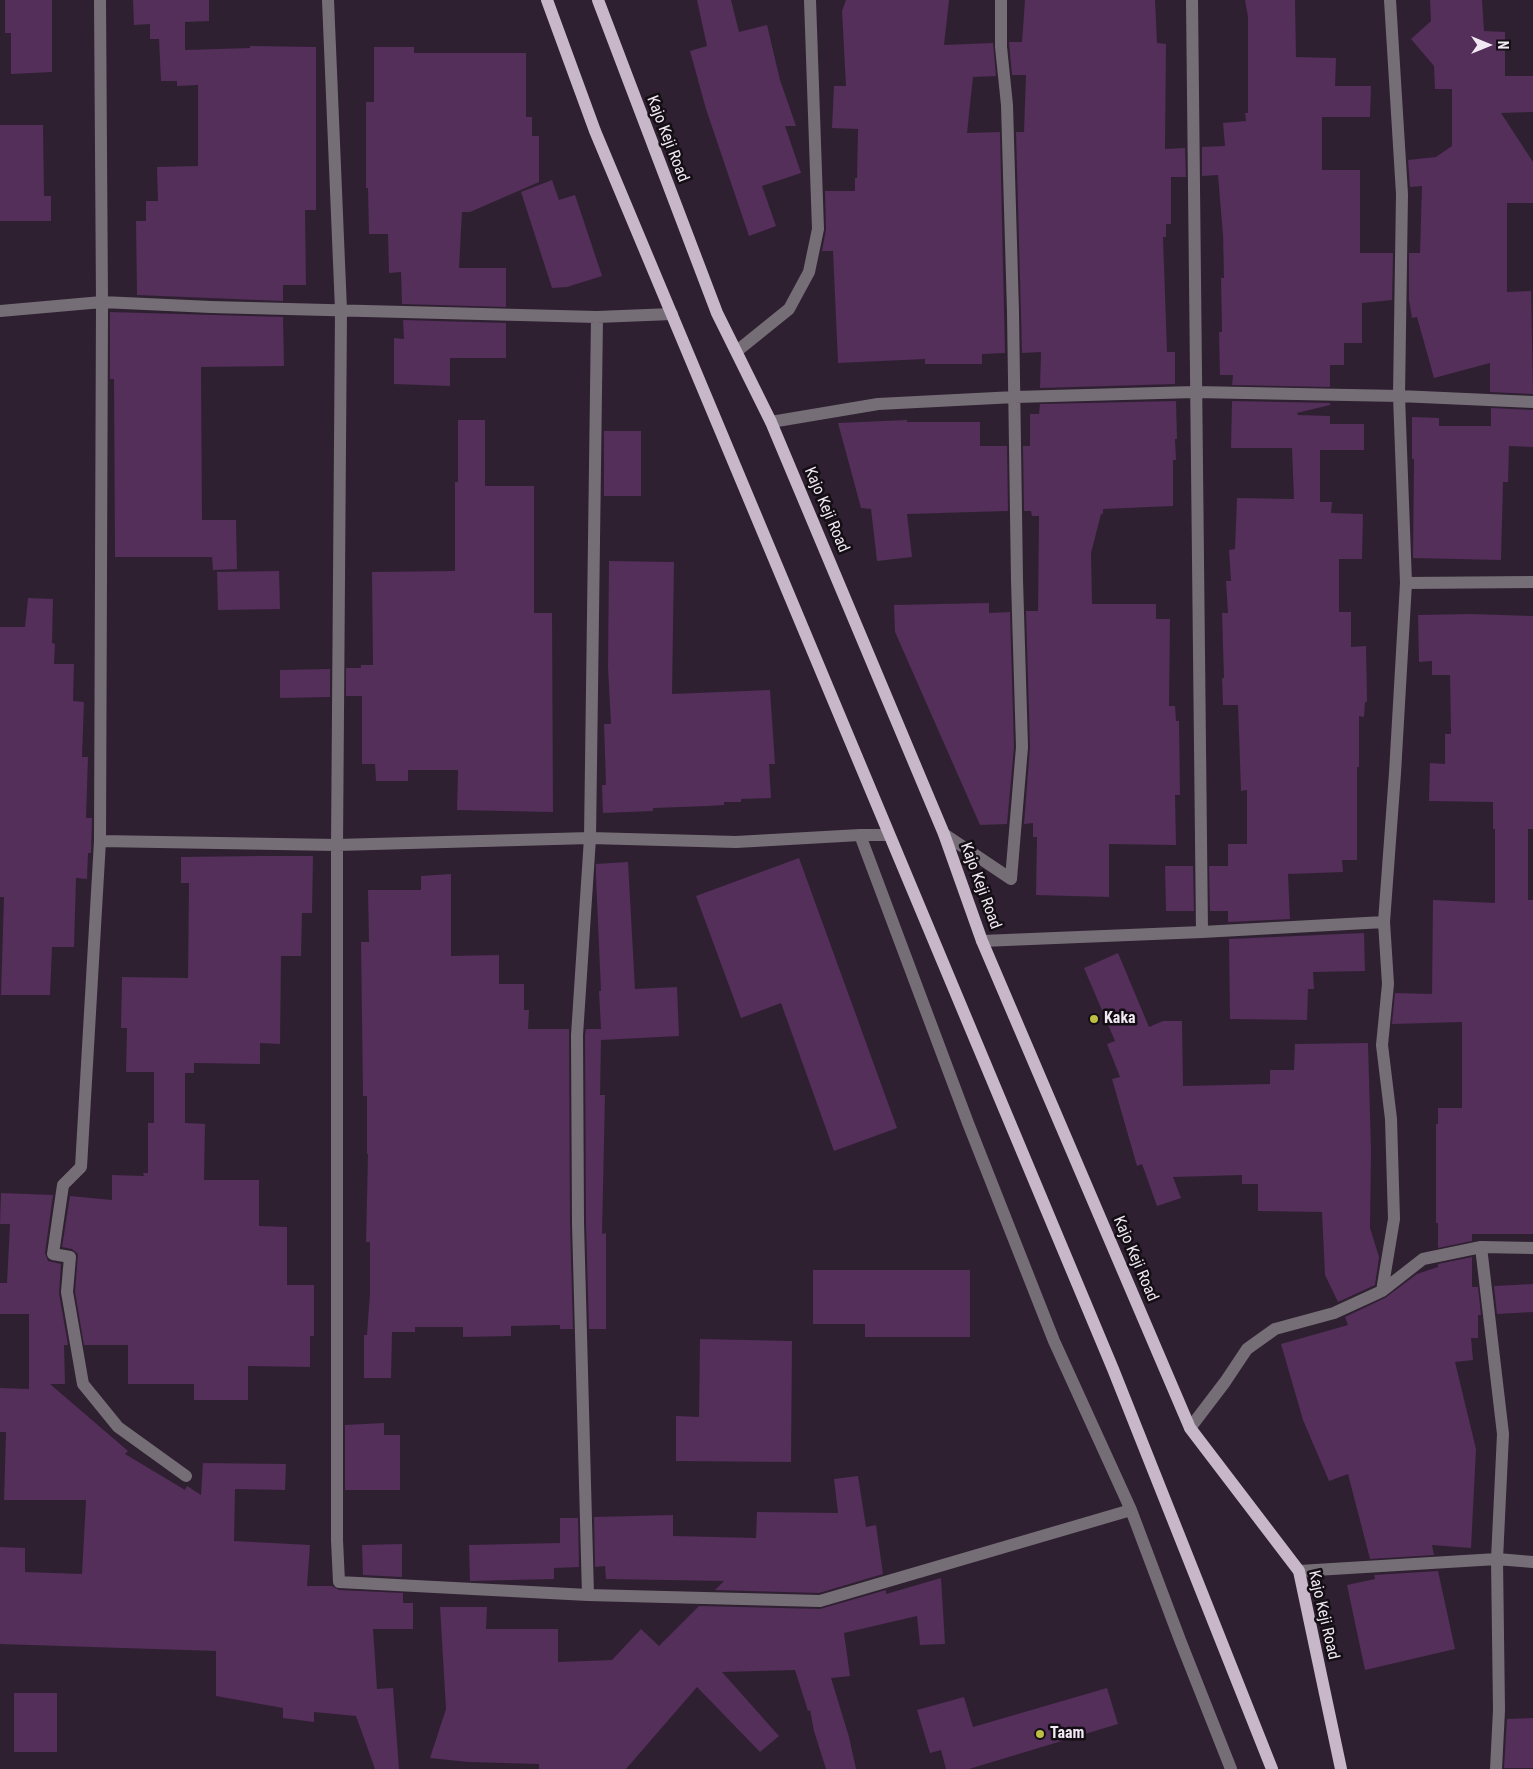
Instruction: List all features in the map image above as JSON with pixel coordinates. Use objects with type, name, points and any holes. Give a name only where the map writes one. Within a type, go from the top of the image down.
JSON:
[{"type":"main road","points":[[547,0],[595,131],[1113,1369],[1272,1769]]},
{"type":"main road","name":"Kajo Keji Road","points":[[598,0],[717,314],[771,422],[944,834],[982,941],[1190,1428],[1299,1572],[1341,1769]]},
{"type":"street","points":[[100,0],[102,302],[100,841],[81,1167],[63,1185],[53,1254],[70,1257],[67,1292],[83,1384],[118,1427],[186,1476]]},
{"type":"street","points":[[328,0],[340,310],[337,845],[337,1540],[339,1582],[588,1595],[820,1601],[1131,1510]]},
{"type":"street","points":[[737,351],[789,309],[809,272],[818,229],[810,0]]},
{"type":"street","points":[[944,834],[1011,879],[1022,747],[1007,105],[1001,47],[1001,0]]},
{"type":"street","points":[[1192,0],[1202,932]]},
{"type":"street","points":[[1382,1291],[1394,1219],[1391,1119],[1382,1045],[1388,984],[1384,922],[1396,773],[1406,583],[1399,396],[1402,194],[1390,0]]},
{"type":"street","points":[[0,311],[102,302],[597,317],[672,314]]},
{"type":"street","points":[[588,1595],[578,1223],[577,1035],[590,838],[597,317]]},
{"type":"street","points":[[771,422],[878,404],[1015,397],[1195,392],[1399,396],[1533,402]]},
{"type":"street","points":[[1406,583],[1533,582]]},
{"type":"street","points":[[860,835],[968,1123],[1054,1341],[1131,1510],[1231,1769]]},
{"type":"street","points":[[100,841],[337,845],[590,838],[736,842],[889,835]]},
{"type":"street","points":[[982,941],[1384,922]]},
{"type":"street","points":[[1481,1247],[1503,1434],[1498,1559],[1496,1769]]},
{"type":"street","points":[[1190,1428],[1225,1382],[1246,1349],[1274,1329],[1334,1313],[1382,1291],[1423,1259],[1481,1247],[1533,1248]]},
{"type":"street","points":[[1299,1572],[1498,1559],[1533,1562]]},
{"type":"building","points":[[5,0],[52,0],[52,72],[11,74],[11,33],[5,33]]},
{"type":"building","points":[[133,0],[209,0],[209,21],[185,22],[185,50],[250,48],[250,46],[316,47],[316,210],[305,210],[306,285],[283,285],[283,301],[137,295],[136,221],[146,221],[146,201],[158,201],[157,167],[198,166],[198,85],[177,86],[177,81],[161,81],[159,39],[150,39],[150,24],[134,25]]},
{"type":"building","points":[[697,0],[731,0],[739,32],[767,25],[780,80],[796,126],[785,126],[801,173],[762,186],[776,226],[749,236],[706,109],[690,51],[707,46]]},
{"type":"building","points":[[846,0],[949,0],[944,45],[993,43],[996,76],[973,77],[967,133],[1000,132],[1005,353],[982,354],[982,364],[925,364],[925,359],[838,363],[833,251],[822,251],[826,229],[825,191],[855,191],[855,178],[857,178],[858,129],[832,128],[834,86],[846,86],[842,11]]},
{"type":"building","points":[[1025,0],[1155,0],[1157,43],[1166,44],[1165,149],[1185,148],[1186,177],[1171,177],[1171,224],[1166,224],[1166,237],[1163,237],[1167,352],[1175,352],[1175,384],[1040,388],[1041,352],[1022,353],[1016,132],[1024,132],[1026,75],[1012,75],[1009,42],[1022,42]]},
{"type":"building","points":[[1245,0],[1295,0],[1296,57],[1336,58],[1335,86],[1371,86],[1370,117],[1322,117],[1322,170],[1360,170],[1360,253],[1393,253],[1392,300],[1362,303],[1362,343],[1344,343],[1344,365],[1330,365],[1330,387],[1232,385],[1233,375],[1220,375],[1219,332],[1222,332],[1221,278],[1224,278],[1223,235],[1218,175],[1202,176],[1202,147],[1225,146],[1223,123],[1246,121],[1245,113],[1248,113],[1248,17]]},
{"type":"building","points":[[1430,0],[1482,0],[1484,31],[1505,32],[1505,76],[1533,76],[1533,112],[1501,113],[1533,162],[1533,203],[1507,203],[1507,292],[1531,291],[1533,394],[1490,392],[1490,363],[1434,378],[1417,317],[1412,318],[1409,300],[1409,253],[1420,253],[1422,186],[1410,187],[1408,160],[1436,157],[1452,146],[1452,89],[1435,89],[1434,66],[1411,39],[1431,21]]},
{"type":"building","points":[[374,47],[414,47],[414,53],[526,53],[526,117],[532,117],[532,136],[539,136],[539,182],[470,212],[462,212],[459,268],[506,268],[506,307],[402,304],[401,272],[389,273],[388,234],[369,234],[368,188],[366,188],[366,102],[374,102]]},
{"type":"building","points":[[0,125],[43,125],[44,196],[51,196],[51,221],[0,221]]},
{"type":"building","points":[[552,180],[559,200],[575,195],[602,276],[567,287],[552,288],[521,192]]},
{"type":"building","points":[[110,312],[283,317],[284,366],[201,367],[202,520],[236,520],[237,569],[213,570],[212,557],[115,557],[114,379],[110,379]]},
{"type":"building","points":[[403,320],[506,323],[506,358],[450,358],[450,386],[394,384],[394,338],[404,339]]},
{"type":"building","points":[[1176,401],[1177,439],[1175,439],[1176,460],[1173,460],[1173,506],[1103,509],[1091,553],[1092,604],[1156,604],[1156,619],[1170,619],[1169,706],[1175,706],[1176,721],[1179,721],[1180,795],[1175,795],[1176,845],[1109,844],[1109,897],[1036,895],[1037,837],[1033,837],[1033,823],[1024,824],[1030,747],[1026,611],[1038,611],[1039,516],[1032,516],[1031,511],[1024,511],[1023,446],[1030,446],[1030,414],[1039,414],[1040,404]]},
{"type":"building","points":[[1232,401],[1330,403],[1330,405],[1297,413],[1298,415],[1330,416],[1330,424],[1364,424],[1364,450],[1320,450],[1320,502],[1332,502],[1331,513],[1363,514],[1362,559],[1339,559],[1339,612],[1351,612],[1351,647],[1366,646],[1367,702],[1365,702],[1364,717],[1359,716],[1357,860],[1342,860],[1343,872],[1288,874],[1290,919],[1228,922],[1228,911],[1210,911],[1209,866],[1228,866],[1228,844],[1247,844],[1247,790],[1241,791],[1238,705],[1223,705],[1222,678],[1224,678],[1222,613],[1228,613],[1226,581],[1231,581],[1229,550],[1235,549],[1237,498],[1294,499],[1292,448],[1231,448]]},
{"type":"building","points":[[1491,408],[1533,410],[1533,447],[1509,446],[1508,482],[1503,482],[1501,560],[1413,558],[1414,459],[1412,459],[1412,417],[1439,418],[1439,426],[1491,426]]},
{"type":"building","points":[[458,420],[485,420],[485,486],[534,486],[534,613],[552,613],[553,812],[457,810],[458,770],[408,770],[408,781],[376,781],[375,764],[362,764],[362,696],[346,696],[346,668],[361,668],[361,665],[373,665],[372,572],[455,571],[455,482],[458,482]]},
{"type":"building","points":[[907,420],[907,422],[980,422],[980,446],[1007,446],[1008,511],[907,514],[912,557],[877,561],[871,509],[861,508],[838,423]]},
{"type":"building","points":[[604,431],[641,431],[641,496],[604,496]]},
{"type":"building","points":[[609,561],[674,562],[672,694],[770,690],[775,764],[769,764],[771,798],[741,799],[741,802],[724,802],[724,805],[653,808],[653,811],[603,813],[602,785],[606,785],[604,724],[611,724],[608,667]]},
{"type":"building","points":[[279,571],[280,609],[218,610],[217,572]]},
{"type":"building","points":[[28,598],[53,599],[52,643],[55,644],[54,664],[74,664],[73,701],[84,702],[82,757],[88,757],[86,818],[92,818],[91,853],[88,853],[87,879],[76,878],[74,947],[52,947],[50,995],[1,995],[4,897],[0,897],[0,627],[25,627]]},
{"type":"building","points":[[989,603],[989,613],[1010,612],[1014,747],[1007,824],[980,825],[895,632],[894,605]]},
{"type":"building","points":[[1418,615],[1533,616],[1533,829],[1528,829],[1528,900],[1533,900],[1533,1234],[1472,1234],[1472,1241],[1438,1248],[1438,1223],[1436,1223],[1436,1124],[1438,1124],[1438,1108],[1462,1108],[1462,1022],[1392,1024],[1395,993],[1432,994],[1433,900],[1495,903],[1493,802],[1429,801],[1430,763],[1445,764],[1445,734],[1451,734],[1450,675],[1432,675],[1432,661],[1419,662]]},
{"type":"building","points":[[330,669],[330,697],[280,698],[280,670]]},
{"type":"building","points":[[313,856],[312,913],[302,913],[301,956],[281,956],[280,1044],[260,1043],[260,1064],[194,1063],[194,1073],[185,1073],[185,1123],[205,1124],[204,1180],[259,1180],[259,1226],[287,1227],[287,1285],[314,1285],[314,1336],[310,1336],[310,1367],[248,1366],[248,1400],[194,1400],[194,1384],[128,1384],[128,1345],[84,1345],[75,1292],[78,1254],[72,1249],[62,1247],[70,1196],[112,1200],[112,1175],[144,1176],[143,1173],[148,1173],[148,1123],[154,1123],[154,1072],[126,1072],[127,1028],[121,1028],[122,977],[188,978],[189,883],[181,883],[181,857]]},
{"type":"building","points":[[799,858],[897,1128],[834,1151],[781,1003],[741,1018],[696,896]]},
{"type":"building","points":[[628,862],[635,989],[677,987],[679,1036],[601,1040],[600,1095],[605,1095],[602,1234],[606,1233],[606,1329],[589,1329],[586,1223],[585,1035],[586,1029],[601,1029],[596,864]]},
{"type":"building","points":[[1165,866],[1193,866],[1194,911],[1166,911]]},
{"type":"building","points":[[451,874],[451,956],[499,955],[499,984],[524,984],[524,1010],[529,1010],[528,1029],[569,1029],[570,1223],[573,1329],[560,1329],[560,1325],[511,1326],[511,1336],[463,1337],[463,1327],[415,1327],[415,1332],[392,1332],[391,1378],[364,1378],[364,1335],[367,1335],[370,1293],[370,1242],[366,1242],[368,1154],[367,1096],[363,1096],[361,942],[369,942],[368,890],[421,890],[421,876]]},
{"type":"building","points":[[1364,933],[1365,971],[1313,972],[1314,989],[1308,989],[1307,1020],[1230,1019],[1229,939]]},
{"type":"building","points":[[1118,953],[1149,1027],[1163,1021],[1182,1021],[1183,1086],[1270,1084],[1270,1070],[1294,1070],[1295,1044],[1368,1043],[1371,1151],[1370,1228],[1379,1257],[1375,1285],[1338,1302],[1325,1275],[1322,1212],[1258,1211],[1258,1184],[1242,1184],[1242,1175],[1173,1177],[1181,1198],[1157,1206],[1142,1164],[1137,1166],[1112,1079],[1120,1077],[1107,1044],[1115,1041],[1084,968]]},
{"type":"building","points":[[1,1193],[53,1195],[45,1253],[48,1261],[61,1264],[59,1293],[68,1345],[64,1345],[65,1384],[50,1384],[128,1451],[125,1454],[185,1490],[187,1486],[201,1495],[203,1463],[286,1464],[285,1490],[235,1489],[234,1541],[310,1545],[307,1586],[332,1586],[339,1590],[403,1593],[403,1603],[413,1603],[413,1629],[373,1629],[377,1689],[393,1688],[399,1769],[375,1769],[356,1716],[314,1712],[314,1722],[283,1718],[283,1708],[216,1696],[216,1651],[0,1644],[0,1547],[25,1548],[25,1572],[82,1574],[86,1500],[4,1500],[6,1432],[0,1432],[0,1388],[29,1389],[29,1314],[0,1314],[0,1283],[7,1283],[10,1224],[0,1224]]},
{"type":"building","points":[[1472,1257],[1472,1287],[1478,1287],[1481,1315],[1478,1315],[1478,1338],[1471,1338],[1473,1360],[1455,1362],[1476,1449],[1471,1548],[1432,1545],[1434,1555],[1370,1559],[1348,1474],[1329,1481],[1303,1420],[1281,1344],[1348,1325],[1345,1317],[1385,1298],[1417,1274],[1438,1267],[1438,1264]]},
{"type":"building","points":[[813,1270],[970,1270],[970,1337],[865,1337],[865,1324],[813,1324]]},
{"type":"building","points":[[1533,1284],[1533,1312],[1497,1314],[1494,1286]]},
{"type":"building","points":[[700,1339],[792,1341],[791,1462],[676,1461],[676,1416],[699,1417]]},
{"type":"building","points":[[384,1423],[384,1435],[400,1435],[400,1490],[345,1490],[345,1425]]},
{"type":"building","points":[[858,1476],[866,1527],[876,1525],[883,1574],[819,1593],[715,1590],[724,1581],[606,1579],[605,1566],[595,1567],[594,1517],[673,1515],[673,1536],[756,1538],[757,1512],[838,1513],[834,1479]]},
{"type":"building","points":[[560,1518],[578,1518],[579,1567],[554,1568],[554,1579],[470,1581],[469,1545],[560,1543]]},
{"type":"building","points":[[402,1544],[402,1577],[363,1575],[362,1545]]},
{"type":"building","points":[[1438,1571],[1455,1649],[1365,1670],[1347,1585],[1375,1579],[1374,1575]]},
{"type":"building","points":[[941,1578],[945,1644],[920,1645],[917,1616],[844,1633],[850,1676],[831,1678],[849,1737],[856,1769],[826,1769],[814,1731],[810,1710],[808,1711],[795,1670],[722,1672],[779,1736],[760,1752],[697,1687],[626,1769],[539,1769],[539,1764],[468,1762],[430,1758],[446,1709],[440,1607],[487,1607],[486,1629],[558,1629],[558,1662],[612,1660],[641,1629],[659,1646],[699,1606],[820,1609],[886,1590],[886,1594]]},
{"type":"building","points":[[1107,1688],[1118,1724],[969,1769],[946,1769],[941,1750],[930,1753],[917,1710],[964,1697],[973,1727]]},
{"type":"building","points":[[14,1693],[57,1693],[57,1752],[14,1752]]},
{"type":"building","points":[[1533,1718],[1533,1768],[1504,1768],[1507,1719]]},
{"type":"place","name":"Kaka","points":[[1094,1019]]},
{"type":"place","name":"Taam","points":[[1040,1734]]}]
